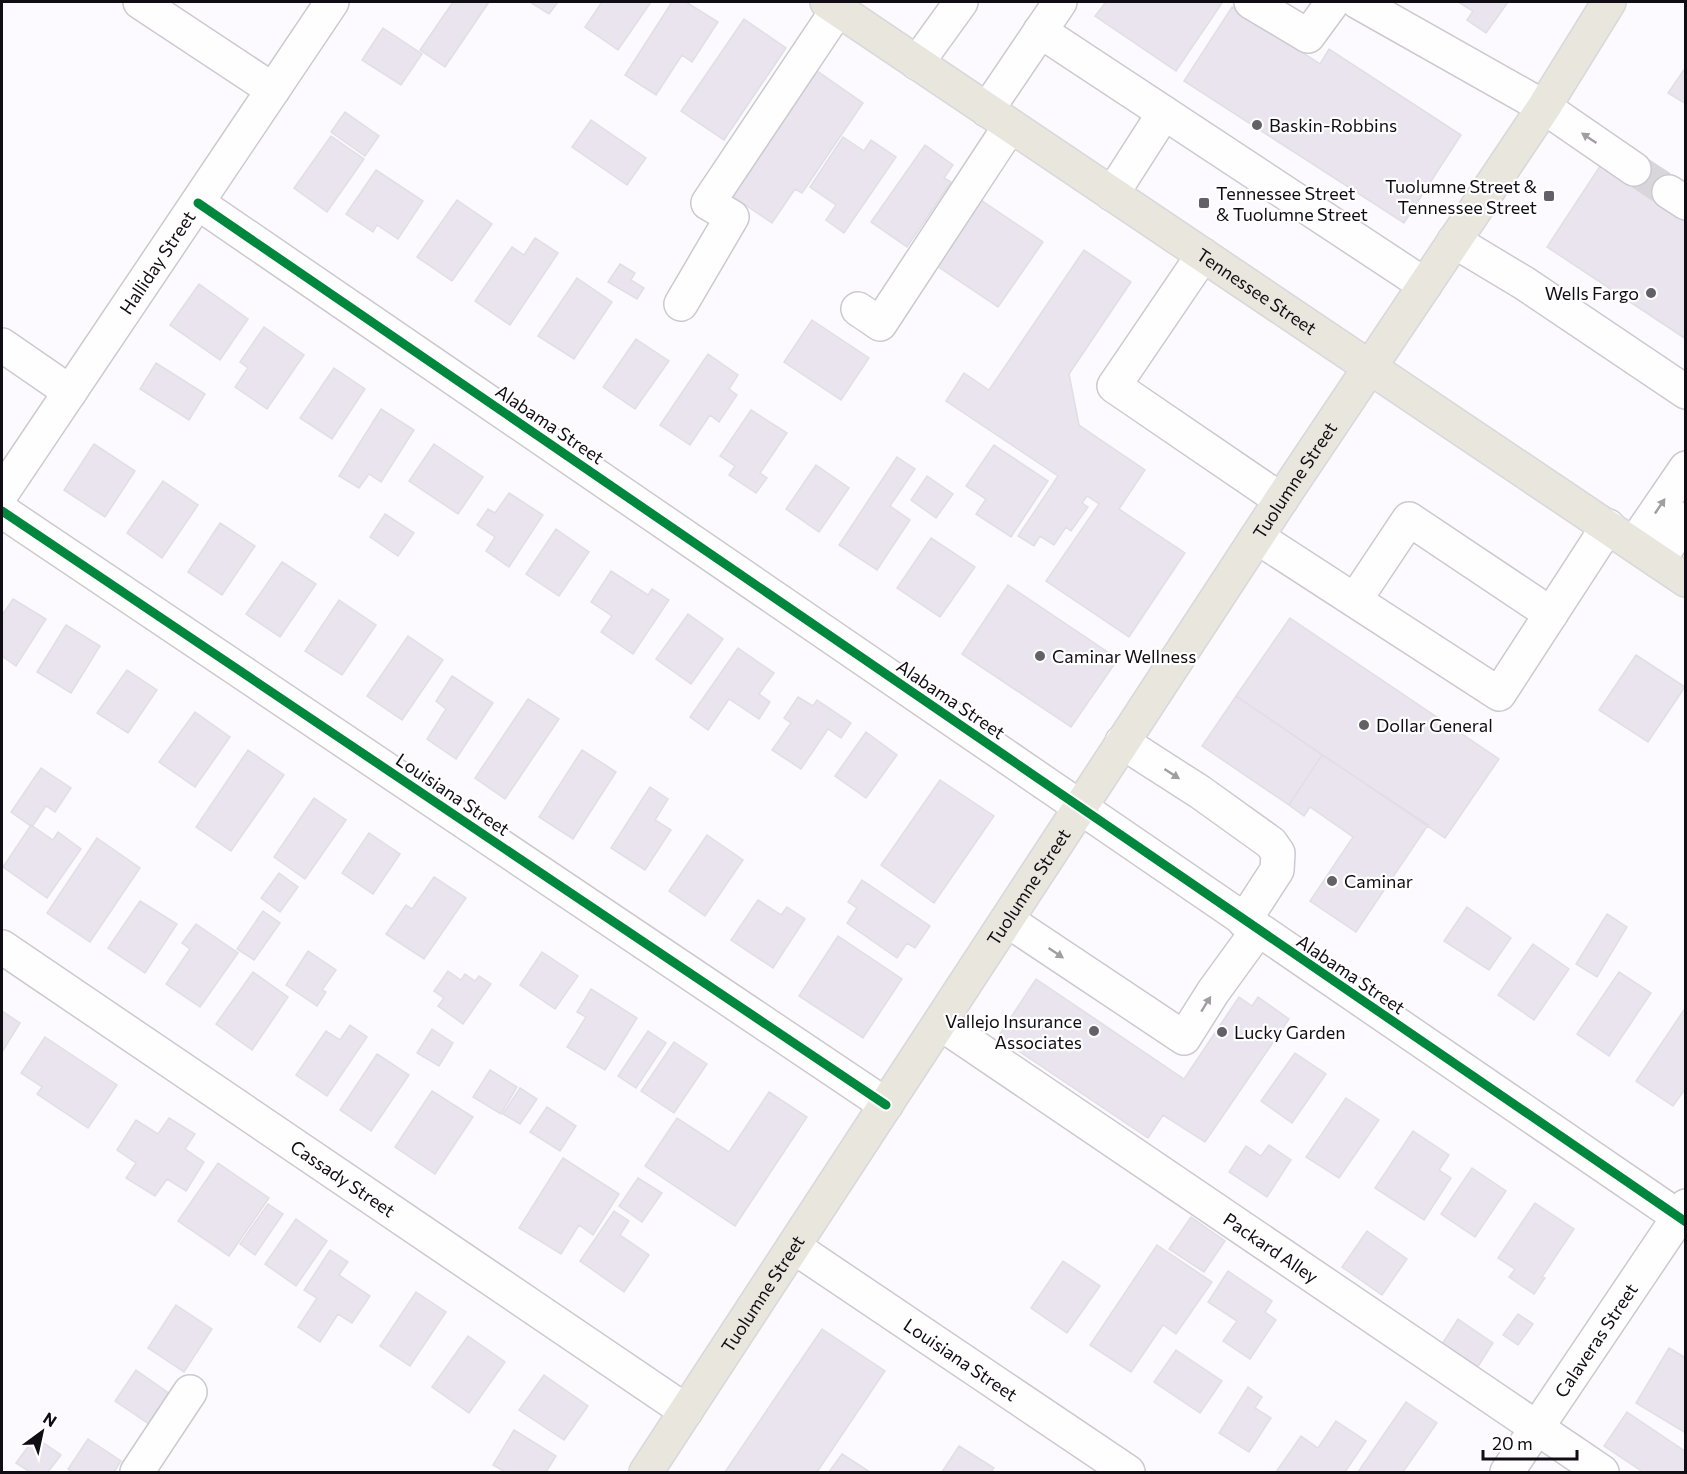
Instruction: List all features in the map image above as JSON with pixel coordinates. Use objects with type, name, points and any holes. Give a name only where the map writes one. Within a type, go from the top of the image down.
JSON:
[{"type":"main road","name":"Tuolumne Street","points":[[656,1469],[686,1411],[1281,500],[1544,107],[1609,2]]},
{"type":"main road","name":"Tennessee Street","points":[[832,5],[1686,580]]},
{"type":"street","points":[[140,2],[273,90]]},
{"type":"street","name":"Halliday Street","points":[[2,493],[332,2]]},
{"type":"street","points":[[917,63],[961,2]]},
{"type":"street","points":[[858,309],[880,324],[999,118],[1040,31],[1060,2]]},
{"type":"street","points":[[1251,2],[1308,36],[1333,2]]},
{"type":"street","points":[[1359,2],[1544,107],[1635,169]]},
{"type":"street","points":[[681,304],[732,218],[708,203],[832,5]]},
{"type":"street","points":[[1040,31],[1425,285]]},
{"type":"street","points":[[1112,194],[1164,113]]},
{"type":"street","name":"Alabama Street","points":[[198,203],[1251,925],[1683,1215]]},
{"type":"street","points":[[1454,241],[1524,283],[1686,392]]},
{"type":"street","points":[[1203,255],[1114,386],[1281,500]]},
{"type":"street","points":[[2,345],[70,392]]},
{"type":"street","points":[[1257,537],[1499,694],[1551,614],[1633,544],[1686,468]]},
{"type":"street","name":"Louisiana Street","points":[[2,511],[886,1104]]},
{"type":"street","points":[[1354,600],[1409,519],[1551,614]]},
{"type":"street","points":[[1633,544],[1686,519]]},
{"type":"street","points":[[1007,920],[1185,1038],[1251,925],[1277,870],[1278,853],[1271,843],[1200,792],[1122,742]]},
{"type":"street","name":"Cassady Street","points":[[2,947],[686,1411]]},
{"type":"street","name":"Packard Alley","points":[[940,1023],[1602,1473]]},
{"type":"street","name":"Calaveras Street","points":[[1507,1473],[1683,1215]]},
{"type":"street","name":"Louisiana Street","points":[[795,1247],[1128,1473]]},
{"type":"street","points":[[137,1473],[189,1392]]},
{"type":"building","points":[[453,2],[489,2],[445,67],[420,50]]},
{"type":"building","points":[[530,2],[558,2],[549,14]]},
{"type":"building","points":[[602,2],[651,2],[618,50],[585,27]]},
{"type":"building","points":[[672,2],[686,2],[718,22],[692,62],[682,55],[656,95],[625,75]]},
{"type":"building","points":[[1106,2],[1222,3],[1176,71],[1095,16]]},
{"type":"building","points":[[1458,2],[1508,2],[1486,33],[1467,20],[1473,11]]},
{"type":"building","points":[[1232,7],[1320,64],[1329,49],[1461,135],[1404,223],[1184,81]]},
{"type":"building","points":[[744,19],[786,48],[724,140],[681,111]]},
{"type":"building","points":[[383,28],[422,54],[401,85],[362,60]]},
{"type":"building","points":[[1686,67],[1686,104],[1668,93]]},
{"type":"building","points":[[813,68],[863,103],[802,193],[795,189],[772,223],[728,193]]},
{"type":"building","points":[[345,112],[379,136],[365,156],[331,132]]},
{"type":"building","points":[[591,120],[646,158],[627,185],[572,147]]},
{"type":"building","points":[[331,136],[364,159],[327,212],[294,188]]},
{"type":"building","points":[[843,137],[864,151],[871,140],[896,157],[844,233],[826,220],[836,205],[810,187]]},
{"type":"building","points":[[925,145],[953,165],[944,178],[951,182],[907,247],[871,222]]},
{"type":"building","name":"Wells Fargo","points":[[1641,159],[1675,182],[1686,214],[1686,339],[1547,247],[1604,160]]},
{"type":"building","points":[[376,170],[423,201],[398,239],[377,225],[373,232],[346,214]]},
{"type":"building","points":[[457,200],[492,224],[452,281],[417,257]]},
{"type":"building","points":[[981,200],[1043,242],[998,307],[937,266]]},
{"type":"building","points":[[535,238],[558,253],[510,325],[475,301],[512,247],[524,255]]},
{"type":"building","points":[[1084,250],[1131,282],[1069,374],[1079,425],[1145,470],[1119,509],[1185,553],[1129,637],[1046,581],[1099,504],[1087,496],[1082,503],[1088,507],[1071,531],[1066,527],[1054,545],[1040,536],[1034,546],[1018,536],[1058,476],[946,401],[964,373],[989,390]]},
{"type":"building","points":[[620,264],[635,273],[631,280],[644,288],[637,299],[608,282]]},
{"type":"building","points":[[577,278],[612,302],[574,359],[538,336]]},
{"type":"building","points":[[199,284],[248,319],[220,360],[170,325]]},
{"type":"building","points":[[812,320],[869,358],[841,400],[784,362]]},
{"type":"building","points":[[264,327],[304,355],[267,409],[235,387],[248,368],[240,362]]},
{"type":"building","points":[[636,339],[669,361],[635,409],[603,387]]},
{"type":"building","points":[[708,354],[738,375],[729,389],[737,395],[719,422],[710,415],[690,445],[660,425]]},
{"type":"building","points":[[156,363],[205,394],[189,420],[140,389]]},
{"type":"building","points":[[334,368],[365,389],[332,439],[300,418]]},
{"type":"building","points":[[381,409],[414,430],[381,482],[369,474],[359,488],[339,476]]},
{"type":"building","points":[[751,410],[787,433],[760,473],[767,478],[756,493],[729,475],[735,466],[720,456]]},
{"type":"building","points":[[94,444],[135,471],[105,517],[64,490]]},
{"type":"building","points":[[434,444],[483,477],[458,514],[409,481]]},
{"type":"building","points":[[994,445],[1048,481],[1011,537],[976,514],[986,499],[966,486]]},
{"type":"building","points":[[897,457],[915,469],[890,506],[910,520],[877,570],[839,545]]},
{"type":"building","points":[[816,465],[849,488],[819,532],[786,509]]},
{"type":"building","points":[[927,476],[953,494],[936,518],[911,500]]},
{"type":"building","points":[[163,481],[198,505],[162,558],[127,533]]},
{"type":"building","points":[[509,493],[543,515],[509,567],[486,551],[495,537],[477,525],[488,509],[495,513]]},
{"type":"building","points":[[385,514],[414,533],[398,556],[370,537]]},
{"type":"building","points":[[220,523],[255,546],[222,595],[188,572]]},
{"type":"building","points":[[556,529],[589,552],[559,596],[526,574]]},
{"type":"building","points":[[931,538],[975,567],[940,617],[897,588]]},
{"type":"building","points":[[282,562],[316,584],[280,637],[246,614]]},
{"type":"building","points":[[611,571],[648,595],[652,589],[669,600],[633,654],[601,632],[612,616],[591,602]]},
{"type":"building","name":"Caminar Wellness","points":[[1008,585],[1118,659],[1071,727],[962,654]]},
{"type":"building","points":[[13,599],[46,619],[16,666],[2,656],[2,613]]},
{"type":"building","points":[[339,600],[376,625],[342,675],[305,651]]},
{"type":"building","points":[[688,614],[723,639],[691,684],[656,659]]},
{"type":"building","name":"Dollar General","points":[[1290,618],[1499,759],[1445,838],[1236,696]]},
{"type":"building","points":[[66,625],[100,646],[71,693],[37,672]]},
{"type":"building","points":[[408,636],[443,660],[402,720],[367,696]]},
{"type":"building","points":[[738,648],[774,673],[759,694],[770,702],[759,719],[729,699],[708,730],[690,717]]},
{"type":"building","points":[[1636,655],[1685,687],[1648,742],[1599,710]]},
{"type":"building","points":[[127,670],[157,690],[128,733],[97,713]]},
{"type":"building","points":[[452,676],[493,703],[456,759],[427,739],[446,709],[436,701]]},
{"type":"building","points":[[1236,696],[1322,755],[1289,805],[1202,746]]},
{"type":"building","points":[[798,697],[813,706],[817,700],[851,723],[841,738],[828,729],[801,769],[772,750],[791,723],[784,718]]},
{"type":"building","points":[[528,699],[559,719],[505,799],[475,778]]},
{"type":"building","points":[[195,712],[230,737],[195,787],[159,762]]},
{"type":"building","points":[[866,732],[897,755],[866,798],[835,776]]},
{"type":"building","points":[[248,750],[284,775],[231,851],[196,827]]},
{"type":"building","points":[[582,750],[616,772],[573,839],[539,817]]},
{"type":"building","points":[[1322,755],[1428,825],[1356,932],[1310,901],[1353,837],[1310,807],[1304,816],[1289,805]]},
{"type":"building","points":[[41,768],[71,788],[55,812],[46,806],[32,827],[11,812]]},
{"type":"building","points":[[940,780],[994,816],[934,903],[881,865]]},
{"type":"building","points":[[650,787],[668,799],[655,820],[671,830],[645,870],[611,848]]},
{"type":"building","points":[[314,798],[346,820],[305,879],[274,857]]},
{"type":"building","points":[[31,825],[53,840],[58,832],[81,849],[47,898],[3,867]]},
{"type":"building","points":[[369,833],[400,854],[373,894],[342,873]]},
{"type":"building","points":[[707,835],[743,860],[705,916],[669,891]]},
{"type":"building","points":[[97,838],[140,868],[90,942],[47,913]]},
{"type":"building","points":[[279,873],[298,887],[280,912],[261,898]]},
{"type":"building","points":[[434,877],[466,898],[424,959],[386,934],[406,905],[412,909]]},
{"type":"building","points":[[862,880],[930,926],[915,948],[907,943],[897,958],[847,923],[857,908],[848,902]]},
{"type":"building","points":[[758,900],[781,915],[787,907],[805,919],[773,968],[731,940]]},
{"type":"building","points":[[140,901],[177,924],[145,973],[108,948]]},
{"type":"building","points":[[1467,907],[1511,938],[1489,970],[1444,941]]},
{"type":"building","points":[[263,911],[280,923],[254,960],[237,949]]},
{"type":"building","points":[[1607,914],[1627,927],[1597,977],[1576,964]]},
{"type":"building","points":[[196,924],[238,953],[200,1007],[166,984],[190,949],[182,943]]},
{"type":"building","points":[[838,936],[902,979],[863,1038],[799,996]]},
{"type":"building","points":[[1533,944],[1569,969],[1534,1020],[1498,995]]},
{"type":"building","points":[[308,951],[336,970],[322,990],[326,992],[317,1006],[286,985]]},
{"type":"building","points":[[542,952],[578,976],[555,1009],[520,985]]},
{"type":"building","points":[[448,971],[461,980],[465,974],[475,981],[479,976],[491,984],[463,1024],[438,1006],[444,998],[434,991]]},
{"type":"building","points":[[253,972],[288,997],[252,1050],[216,1024]]},
{"type":"building","points":[[1619,972],[1651,993],[1609,1056],[1577,1034]]},
{"type":"building","points":[[1036,979],[1184,1079],[1239,997],[1252,1006],[1258,997],[1289,1019],[1205,1142],[1163,1115],[1148,1138],[998,1037]]},
{"type":"building","points":[[591,989],[637,1018],[605,1070],[567,1047],[586,1017],[577,1012]]},
{"type":"building","points":[[1686,1007],[1686,1088],[1673,1106],[1636,1081]]},
{"type":"building","points":[[2,1011],[20,1023],[2,1052]]},
{"type":"building","points":[[350,1025],[367,1037],[327,1096],[296,1075],[326,1031],[340,1040]]},
{"type":"building","points":[[432,1029],[453,1043],[439,1066],[417,1053]]},
{"type":"building","points":[[648,1031],[666,1043],[636,1088],[618,1076]]},
{"type":"building","points":[[45,1037],[117,1085],[88,1128],[37,1094],[42,1087],[21,1073]]},
{"type":"building","points":[[674,1042],[707,1064],[674,1113],[641,1091]]},
{"type":"building","points":[[1295,1053],[1326,1074],[1292,1123],[1261,1101]]},
{"type":"building","points":[[377,1054],[409,1075],[371,1131],[340,1110]]},
{"type":"building","points":[[490,1070],[517,1087],[501,1114],[473,1097]]},
{"type":"building","points":[[520,1088],[537,1099],[520,1124],[503,1114]]},
{"type":"building","points":[[432,1091],[473,1117],[435,1174],[395,1147]]},
{"type":"building","points":[[769,1092],[807,1117],[735,1226],[645,1166],[677,1118],[729,1152]]},
{"type":"building","points":[[1346,1098],[1379,1120],[1339,1178],[1306,1157]]},
{"type":"building","points":[[547,1107],[576,1126],[560,1151],[530,1132]]},
{"type":"building","points":[[169,1118],[195,1134],[185,1149],[204,1162],[186,1191],[167,1179],[155,1196],[126,1178],[136,1163],[117,1150],[136,1120],[158,1134]]},
{"type":"building","points":[[1413,1131],[1449,1155],[1439,1170],[1451,1178],[1424,1220],[1375,1188]]},
{"type":"building","points":[[1269,1145],[1291,1160],[1267,1197],[1229,1172],[1246,1146],[1261,1156]]},
{"type":"building","points":[[563,1158],[619,1194],[593,1235],[579,1225],[561,1254],[519,1228]]},
{"type":"building","points":[[218,1163],[269,1198],[229,1256],[178,1221]]},
{"type":"building","points":[[1472,1168],[1506,1191],[1475,1237],[1441,1214]]},
{"type":"building","points":[[638,1178],[662,1193],[642,1222],[619,1206]]},
{"type":"building","points":[[1535,1203],[1574,1229],[1542,1277],[1545,1278],[1534,1294],[1509,1277],[1515,1269],[1498,1258]]},
{"type":"building","points":[[268,1204],[283,1214],[255,1255],[240,1244]]},
{"type":"building","points":[[614,1211],[629,1221],[620,1235],[649,1255],[624,1292],[580,1261]]},
{"type":"building","points":[[1191,1217],[1225,1241],[1204,1272],[1169,1249]]},
{"type":"building","points":[[296,1219],[327,1241],[296,1286],[265,1264]]},
{"type":"building","points":[[1367,1231],[1407,1259],[1382,1295],[1342,1267]]},
{"type":"building","points":[[1157,1245],[1212,1282],[1176,1334],[1163,1325],[1131,1372],[1090,1345]]},
{"type":"building","points":[[330,1250],[348,1262],[339,1275],[370,1296],[352,1323],[338,1314],[320,1342],[298,1327],[317,1298],[304,1290]]},
{"type":"building","points":[[1063,1261],[1100,1286],[1067,1333],[1031,1308]]},
{"type":"building","points":[[1228,1271],[1272,1301],[1265,1312],[1276,1320],[1250,1359],[1223,1341],[1237,1321],[1208,1302]]},
{"type":"building","points":[[416,1292],[446,1312],[410,1366],[380,1346]]},
{"type":"building","points":[[176,1305],[212,1329],[184,1372],[148,1348]]},
{"type":"building","points":[[1518,1314],[1533,1324],[1518,1345],[1503,1335]]},
{"type":"building","points":[[1458,1319],[1493,1343],[1477,1368],[1442,1344]]},
{"type":"building","points":[[822,1329],[885,1371],[817,1472],[725,1472]]},
{"type":"building","points":[[468,1336],[505,1362],[469,1413],[432,1387]]},
{"type":"building","points":[[1669,1348],[1686,1358],[1686,1428],[1684,1432],[1636,1403]]},
{"type":"building","points":[[1176,1350],[1222,1381],[1200,1413],[1154,1382]]},
{"type":"building","points":[[136,1370],[170,1394],[149,1424],[115,1401]]},
{"type":"building","points":[[544,1375],[588,1406],[564,1440],[519,1410]]},
{"type":"building","points":[[1248,1387],[1262,1397],[1255,1408],[1271,1418],[1249,1452],[1219,1433]]},
{"type":"building","points":[[1406,1402],[1437,1423],[1403,1472],[1358,1472]]},
{"type":"building","points":[[1627,1412],[1686,1452],[1686,1472],[1643,1472],[1604,1446]]},
{"type":"building","points":[[1336,1421],[1366,1441],[1345,1472],[1276,1472],[1301,1436],[1318,1448]]},
{"type":"building","points":[[514,1430],[556,1456],[546,1472],[505,1472],[493,1465]]},
{"type":"building","points":[[35,1437],[61,1455],[48,1472],[30,1472],[16,1463]]},
{"type":"building","points":[[88,1439],[121,1461],[114,1472],[73,1472],[68,1469]]},
{"type":"building","points":[[959,1446],[994,1468],[991,1472],[942,1472]]},
{"type":"building","points":[[842,1454],[870,1472],[829,1472]]},
{"type":"tunnel","points":[[1634,169],[1669,192]]},
{"type":"cycle path","points":[[198,203],[1686,1222]]},
{"type":"cycle path","points":[[2,511],[886,1105]]},
{"type":"place","name":"Baskin-Robbins","points":[[1257,125]]},
{"type":"place","name":"Tuolumne Street & Tennessee Street","points":[[1549,196]]},
{"type":"place","name":"Tennessee Street & Tuolumne Street","points":[[1204,203]]},
{"type":"place","name":"Wells Fargo","points":[[1651,293]]},
{"type":"place","name":"Caminar Wellness","points":[[1040,656]]},
{"type":"place","name":"Dollar General","points":[[1364,725]]},
{"type":"place","name":"Caminar","points":[[1332,881]]},
{"type":"place","name":"Vallejo Insurance Associates","points":[[1094,1031]]},
{"type":"place","name":"Lucky Garden","points":[[1222,1032]]}]
